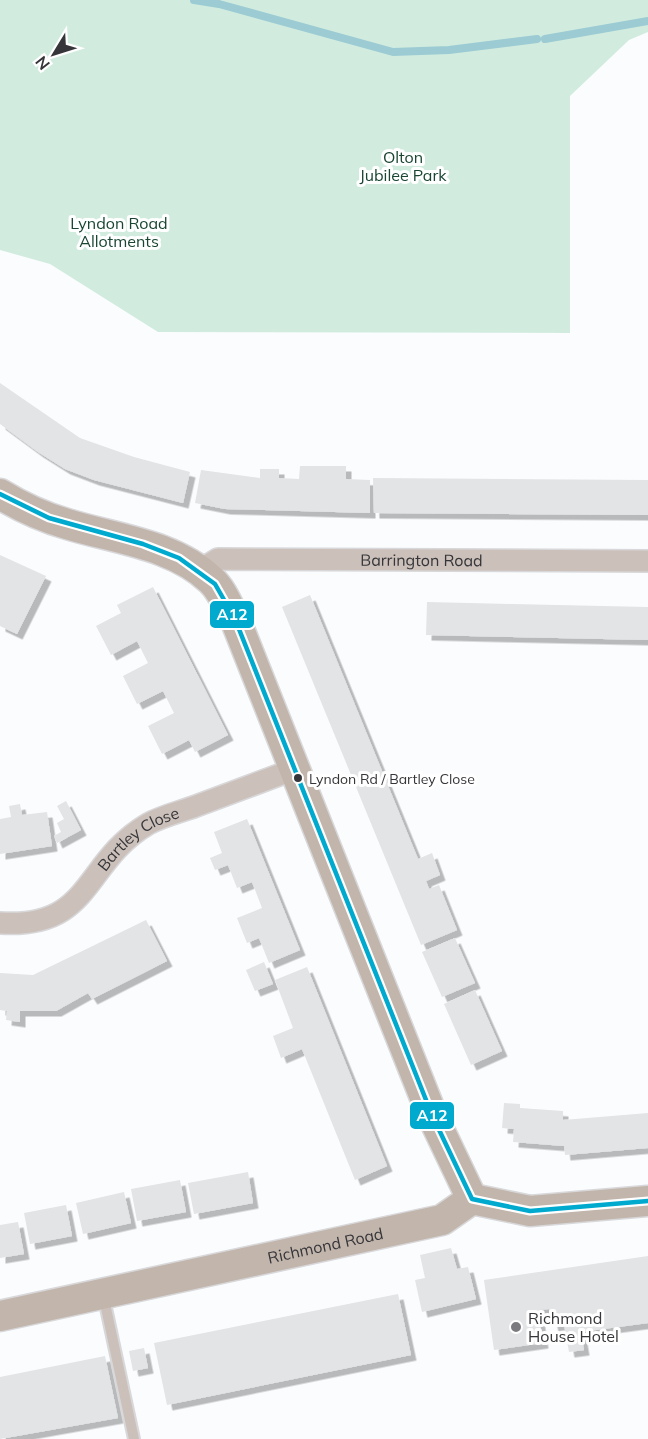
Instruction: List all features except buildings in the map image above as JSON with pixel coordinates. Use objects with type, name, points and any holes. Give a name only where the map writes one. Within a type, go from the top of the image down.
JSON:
[{"type":"street","points":[[0,494],[21,507],[66,524],[175,556],[199,571],[220,591],[235,619],[432,1115],[472,1199],[530,1211],[648,1201]]},
{"type":"street","name":"Barrington Road","points":[[199,571],[218,560],[648,561]]},
{"type":"street","name":"Bartley Close","points":[[0,923],[39,923],[62,913],[76,901],[119,844],[150,823],[295,769]]},
{"type":"street","name":"Richmond Road","points":[[0,1316],[442,1220],[472,1199]]},
{"type":"lane","points":[[103,1294],[134,1439]]},
{"type":"green space","name":"Olton Jubilee Park","points":[[0,0],[648,0],[648,32],[629,40],[570,96],[570,333],[158,332],[50,264],[0,250]]},
{"type":"waterway","points":[[194,0],[219,4],[393,52],[449,50],[537,39]]},
{"type":"waterway","points":[[545,39],[648,21]]},
{"type":"transit line","name":"A12","points":[[0,494],[49,518],[143,544],[179,558],[215,584],[235,619],[432,1115],[472,1199],[530,1211],[648,1201]]},
{"type":"place","name":"Lyndon Rd / Bartley Close","points":[[298,778]]},
{"type":"place","name":"Richmond House Hotel","points":[[516,1327]]},
{"type":"park label","name":"Lyndon Road Allotments","points":[[119,232]]}]
